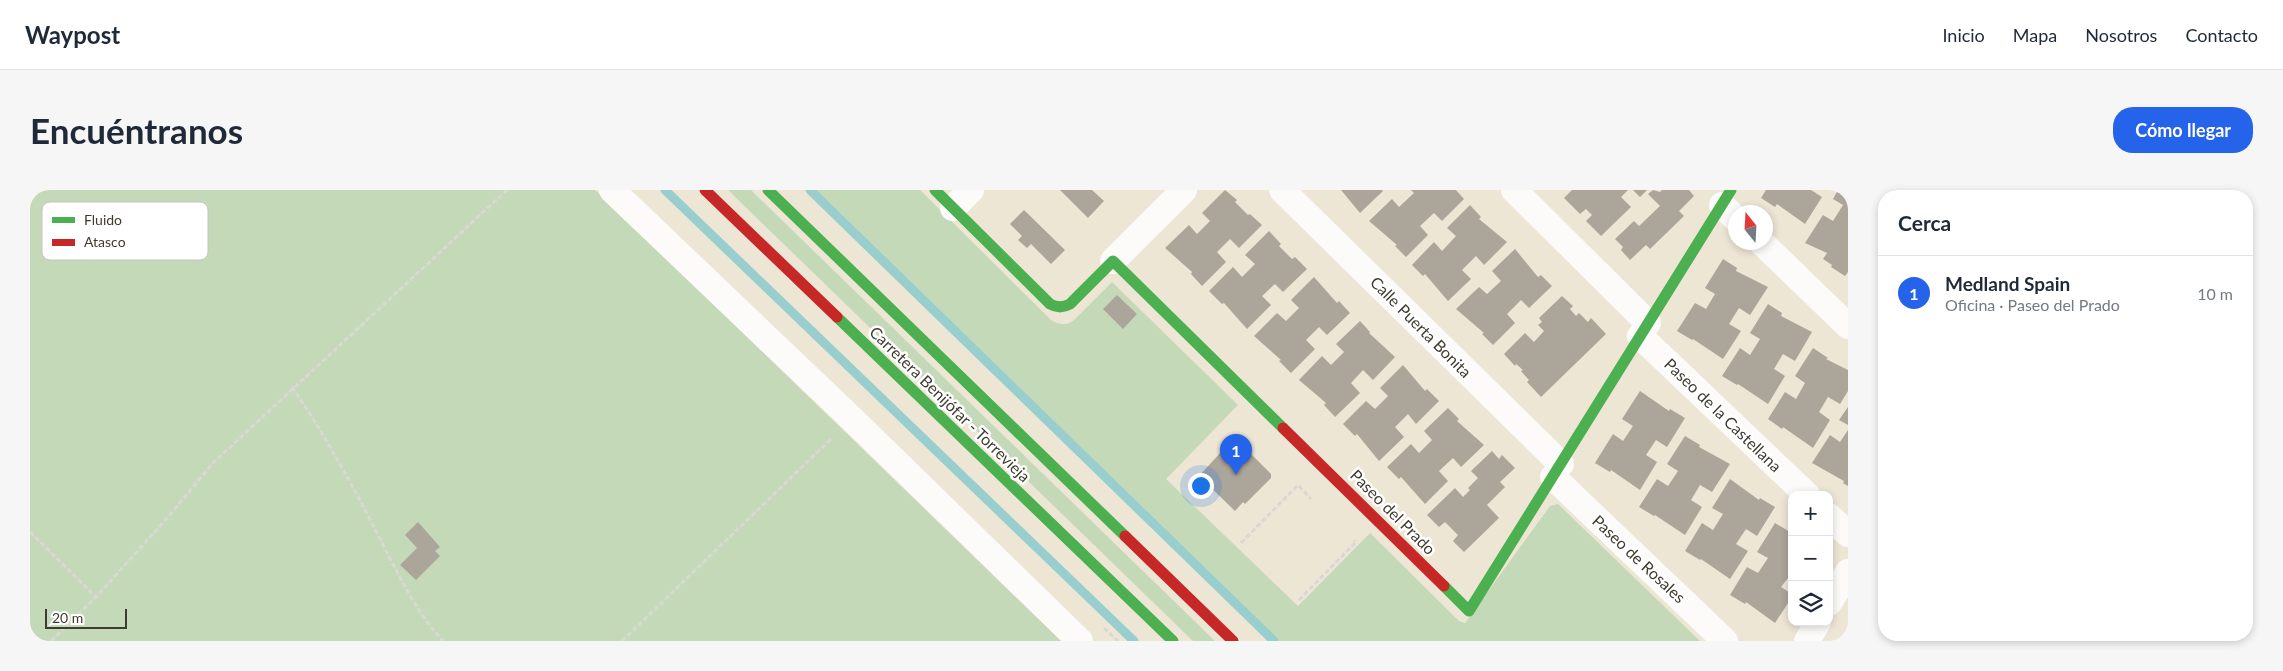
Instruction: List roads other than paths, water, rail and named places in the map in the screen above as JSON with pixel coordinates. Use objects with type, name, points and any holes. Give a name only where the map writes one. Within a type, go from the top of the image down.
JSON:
[{"type":"main road","name":"Carretera Benijófar - Torrevieja","points":[[705,190],[1173,641]]},
{"type":"main road","name":"Carretera Benijófar - Torrevieja","points":[[768,190],[1233,641]]},
{"type":"main road","points":[[953,196],[1050,304],[1056,308],[1064,308],[1070,304],[1113,261]]},
{"type":"main road","name":"Paseo del Prado","points":[[1113,261],[1469,611],[1644,330],[1728,206]]},
{"type":"street","points":[[612,190],[851,418],[1080,641]]},
{"type":"street","points":[[1113,261],[1184,190]]},
{"type":"street","name":"Calle Puerta Bonita","points":[[1282,190],[1557,471]]},
{"type":"street","name":"Paseo de la Castellana","points":[[1514,190],[1644,330],[1803,491]]},
{"type":"street","points":[[1768,250],[1848,326]]},
{"type":"street","name":"Paseo de Rosales","points":[[1557,471],[1725,641]]},
{"type":"street","points":[[1833,520],[1848,534]]},
{"type":"street","points":[[1833,597],[1848,572]]},
{"type":"street","points":[[1807,641],[1816,626]]},
{"type":"waterway","points":[[665,190],[1134,641]]},
{"type":"waterway","points":[[810,190],[1274,641]]},
{"type":"place","name":"Medland Spain","points":[[1236,475]]}]
